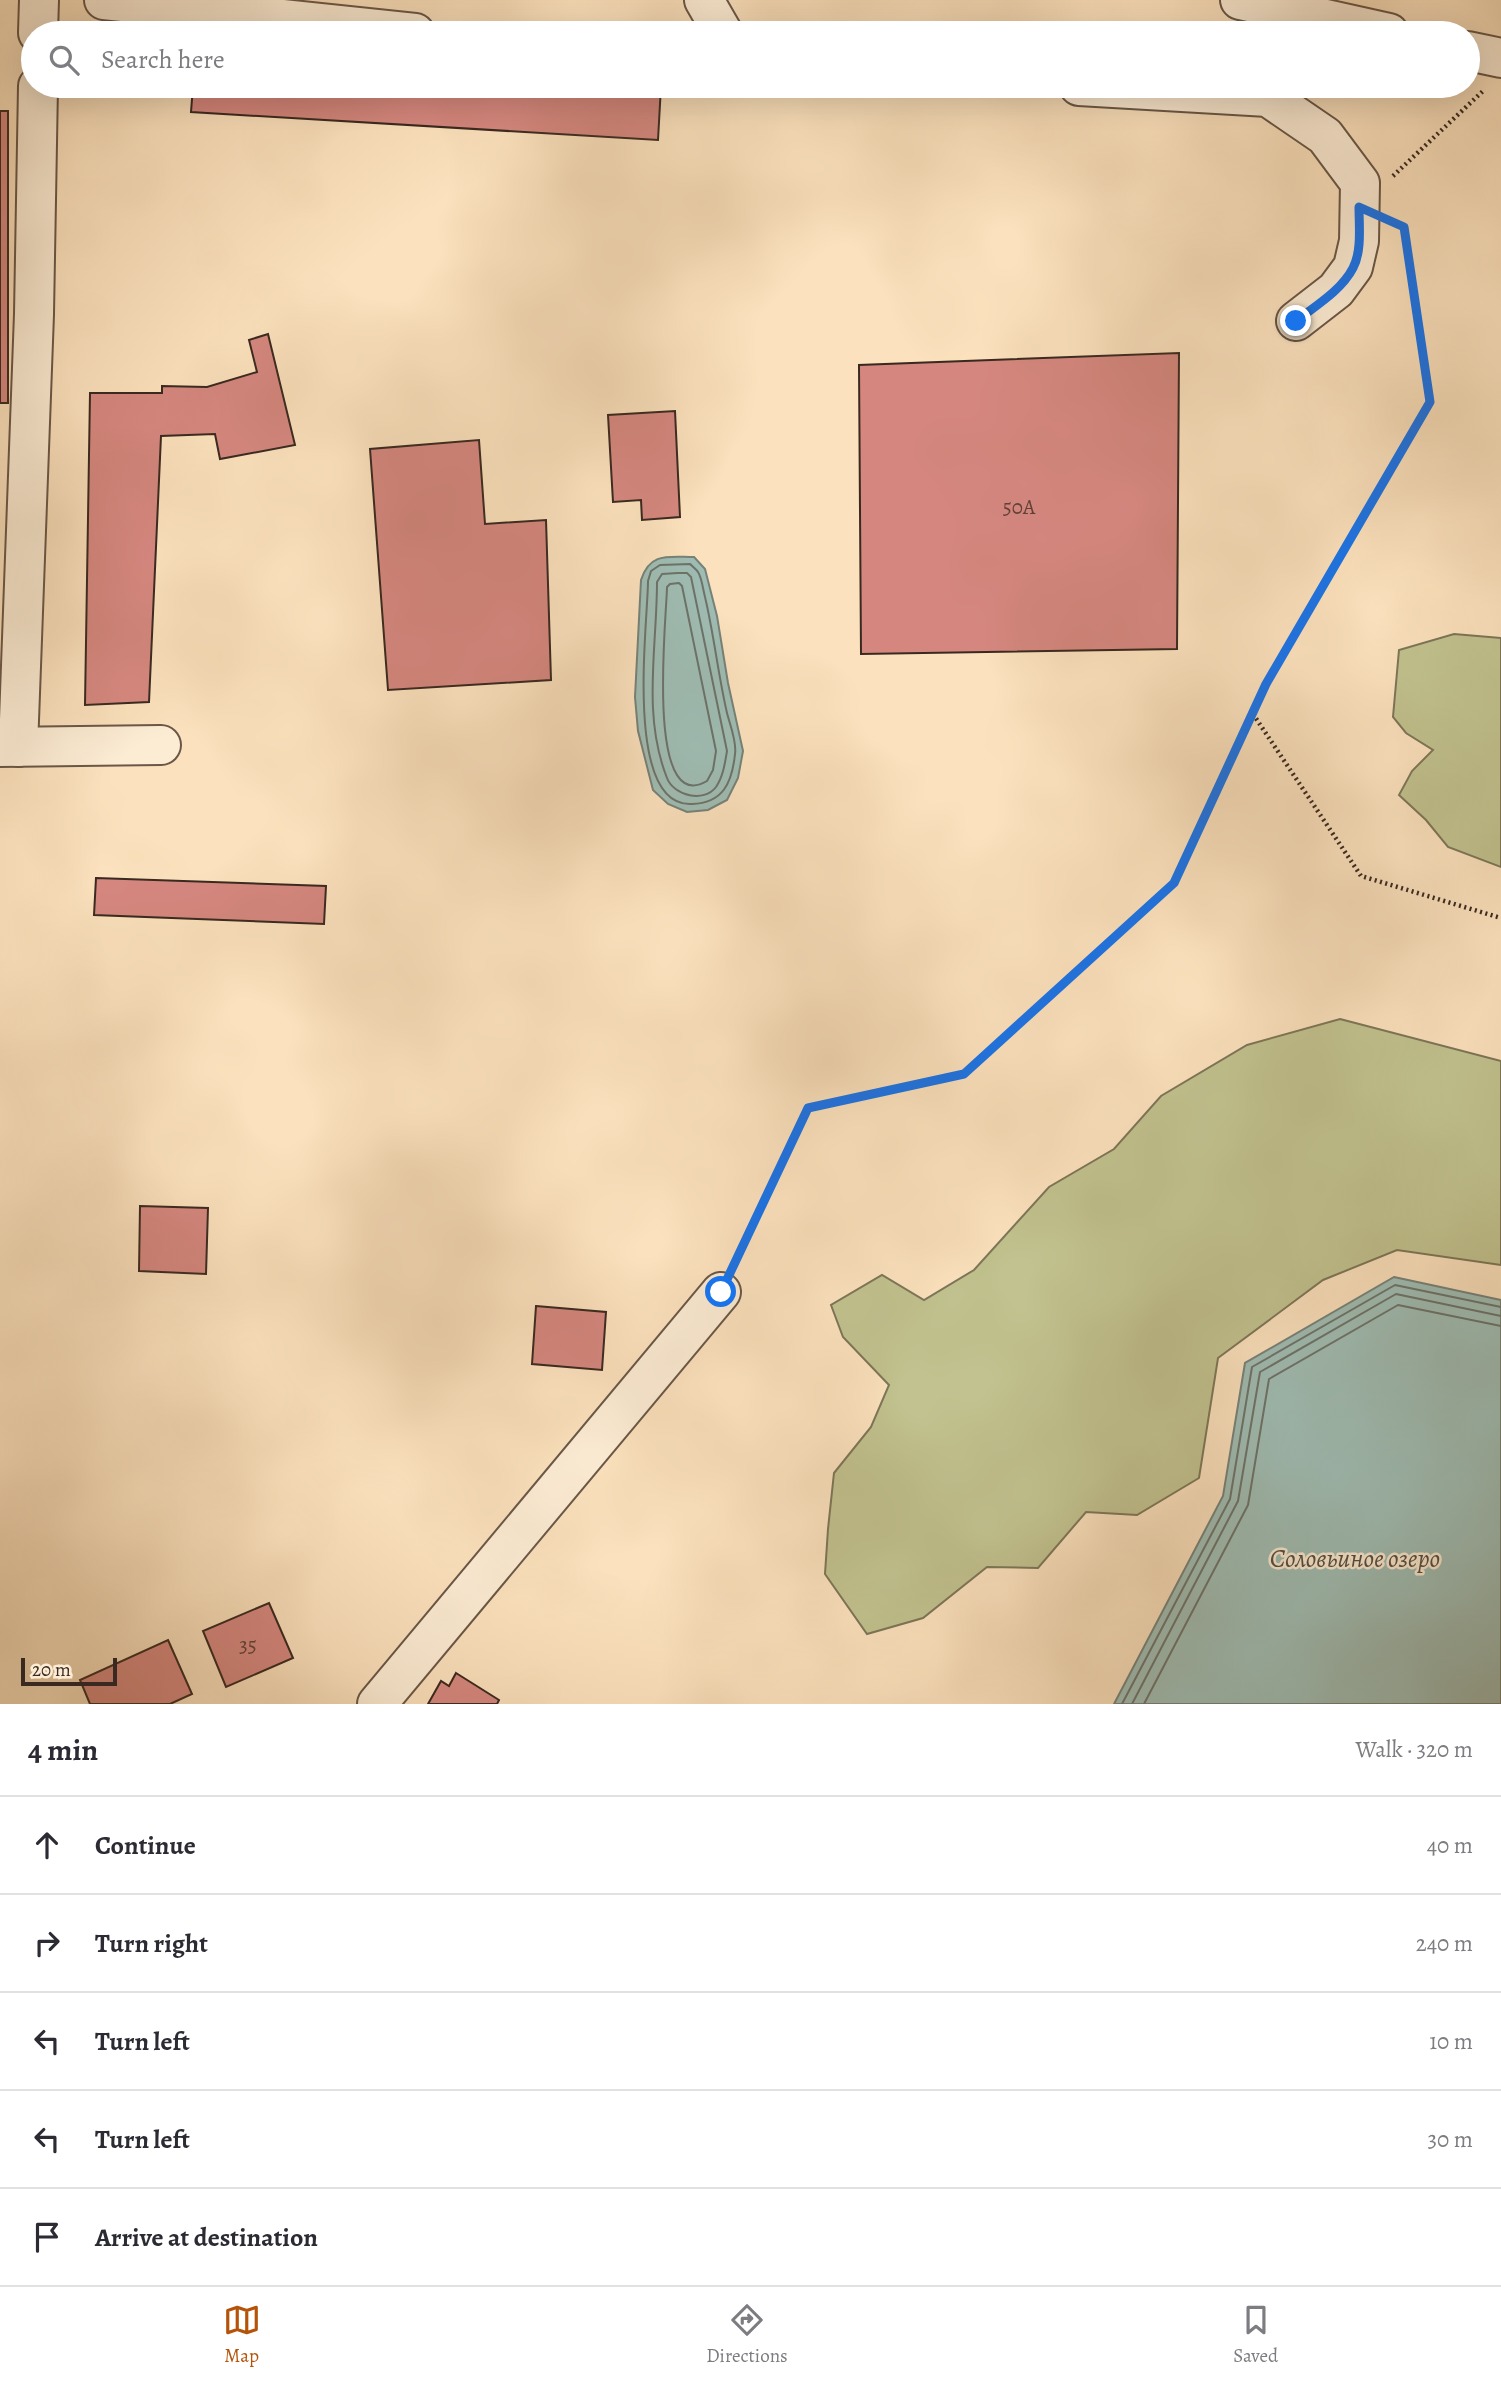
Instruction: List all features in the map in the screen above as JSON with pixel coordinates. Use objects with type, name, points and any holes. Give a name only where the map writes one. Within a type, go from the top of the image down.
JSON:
[{"type":"lane","points":[[38,21],[39,0]]},
{"type":"lane","points":[[104,0],[302,21]]},
{"type":"lane","points":[[704,0],[716,21]]},
{"type":"lane","points":[[1240,0],[1335,21]]},
{"type":"lane","points":[[1480,60],[1496,71]]},
{"type":"lane","points":[[38,98],[34,314],[9,747],[161,745]]},
{"type":"lane","points":[[1269,98],[1325,136],[1360,183],[1359,241],[1353,267],[1336,290],[1296,321]]},
{"type":"lane","points":[[377,1704],[721,1292]]},
{"type":"path","points":[[1480,87],[1496,71]]},
{"type":"path","points":[[721,1292],[808,1108],[964,1074],[1174,883],[1266,684],[1430,402],[1404,227],[1359,207],[1469,98]]},
{"type":"path","points":[[1252,713],[1361,876],[1501,918]]},
{"type":"green space","points":[[1454,634],[1501,638],[1501,867],[1448,847],[1426,820],[1399,795],[1412,771],[1433,750],[1406,733],[1393,717],[1399,650]]},
{"type":"green space","points":[[1340,1019],[1501,1061],[1501,1265],[1397,1250],[1323,1280],[1218,1358],[1199,1478],[1137,1515],[1086,1512],[1038,1568],[987,1567],[923,1618],[867,1634],[825,1574],[828,1529],[834,1473],[871,1427],[889,1385],[843,1337],[831,1305],[882,1275],[924,1300],[974,1270],[1049,1187],[1114,1149],[1161,1096],[1247,1045]]},
{"type":"water","points":[[694,557],[705,569],[717,616],[743,751],[738,778],[727,800],[708,810],[687,812],[668,804],[653,790],[638,731],[635,697],[641,580],[655,560]]},
{"type":"water","name":"Соловьиное озеро","points":[[1394,1277],[1501,1300],[1501,1704],[1114,1704],[1223,1496],[1245,1363]]},
{"type":"building","points":[[192,98],[660,98],[658,140],[191,112]]},
{"type":"building","points":[[0,111],[8,111],[8,403],[0,403]]},
{"type":"building","points":[[268,334],[295,445],[220,459],[215,434],[161,436],[149,702],[85,705],[90,393],[162,393],[162,386],[207,387],[257,372],[249,340]]},
{"type":"building","points":[[1179,353],[1177,649],[861,654],[859,365]]},
{"type":"building","points":[[675,411],[680,517],[642,520],[641,500],[613,502],[608,415]]},
{"type":"building","points":[[479,440],[485,524],[546,520],[551,680],[388,690],[370,449]]},
{"type":"building","points":[[96,878],[326,886],[324,924],[94,915]]},
{"type":"building","points":[[140,1206],[208,1208],[206,1274],[139,1271]]},
{"type":"building","points":[[536,1306],[606,1312],[602,1370],[532,1364]]},
{"type":"building","points":[[269,1603],[293,1658],[226,1687],[203,1631]]},
{"type":"building","points":[[168,1640],[192,1694],[170,1704],[90,1704],[80,1680]]},
{"type":"building","points":[[456,1673],[499,1700],[497,1704],[428,1704],[441,1681],[449,1686]]},
{"type":"route","points":[[721,1292],[808,1108],[964,1074],[1174,883],[1266,684],[1430,402],[1404,227],[1359,207],[1359,241],[1353,267],[1336,290],[1296,321]]}]
